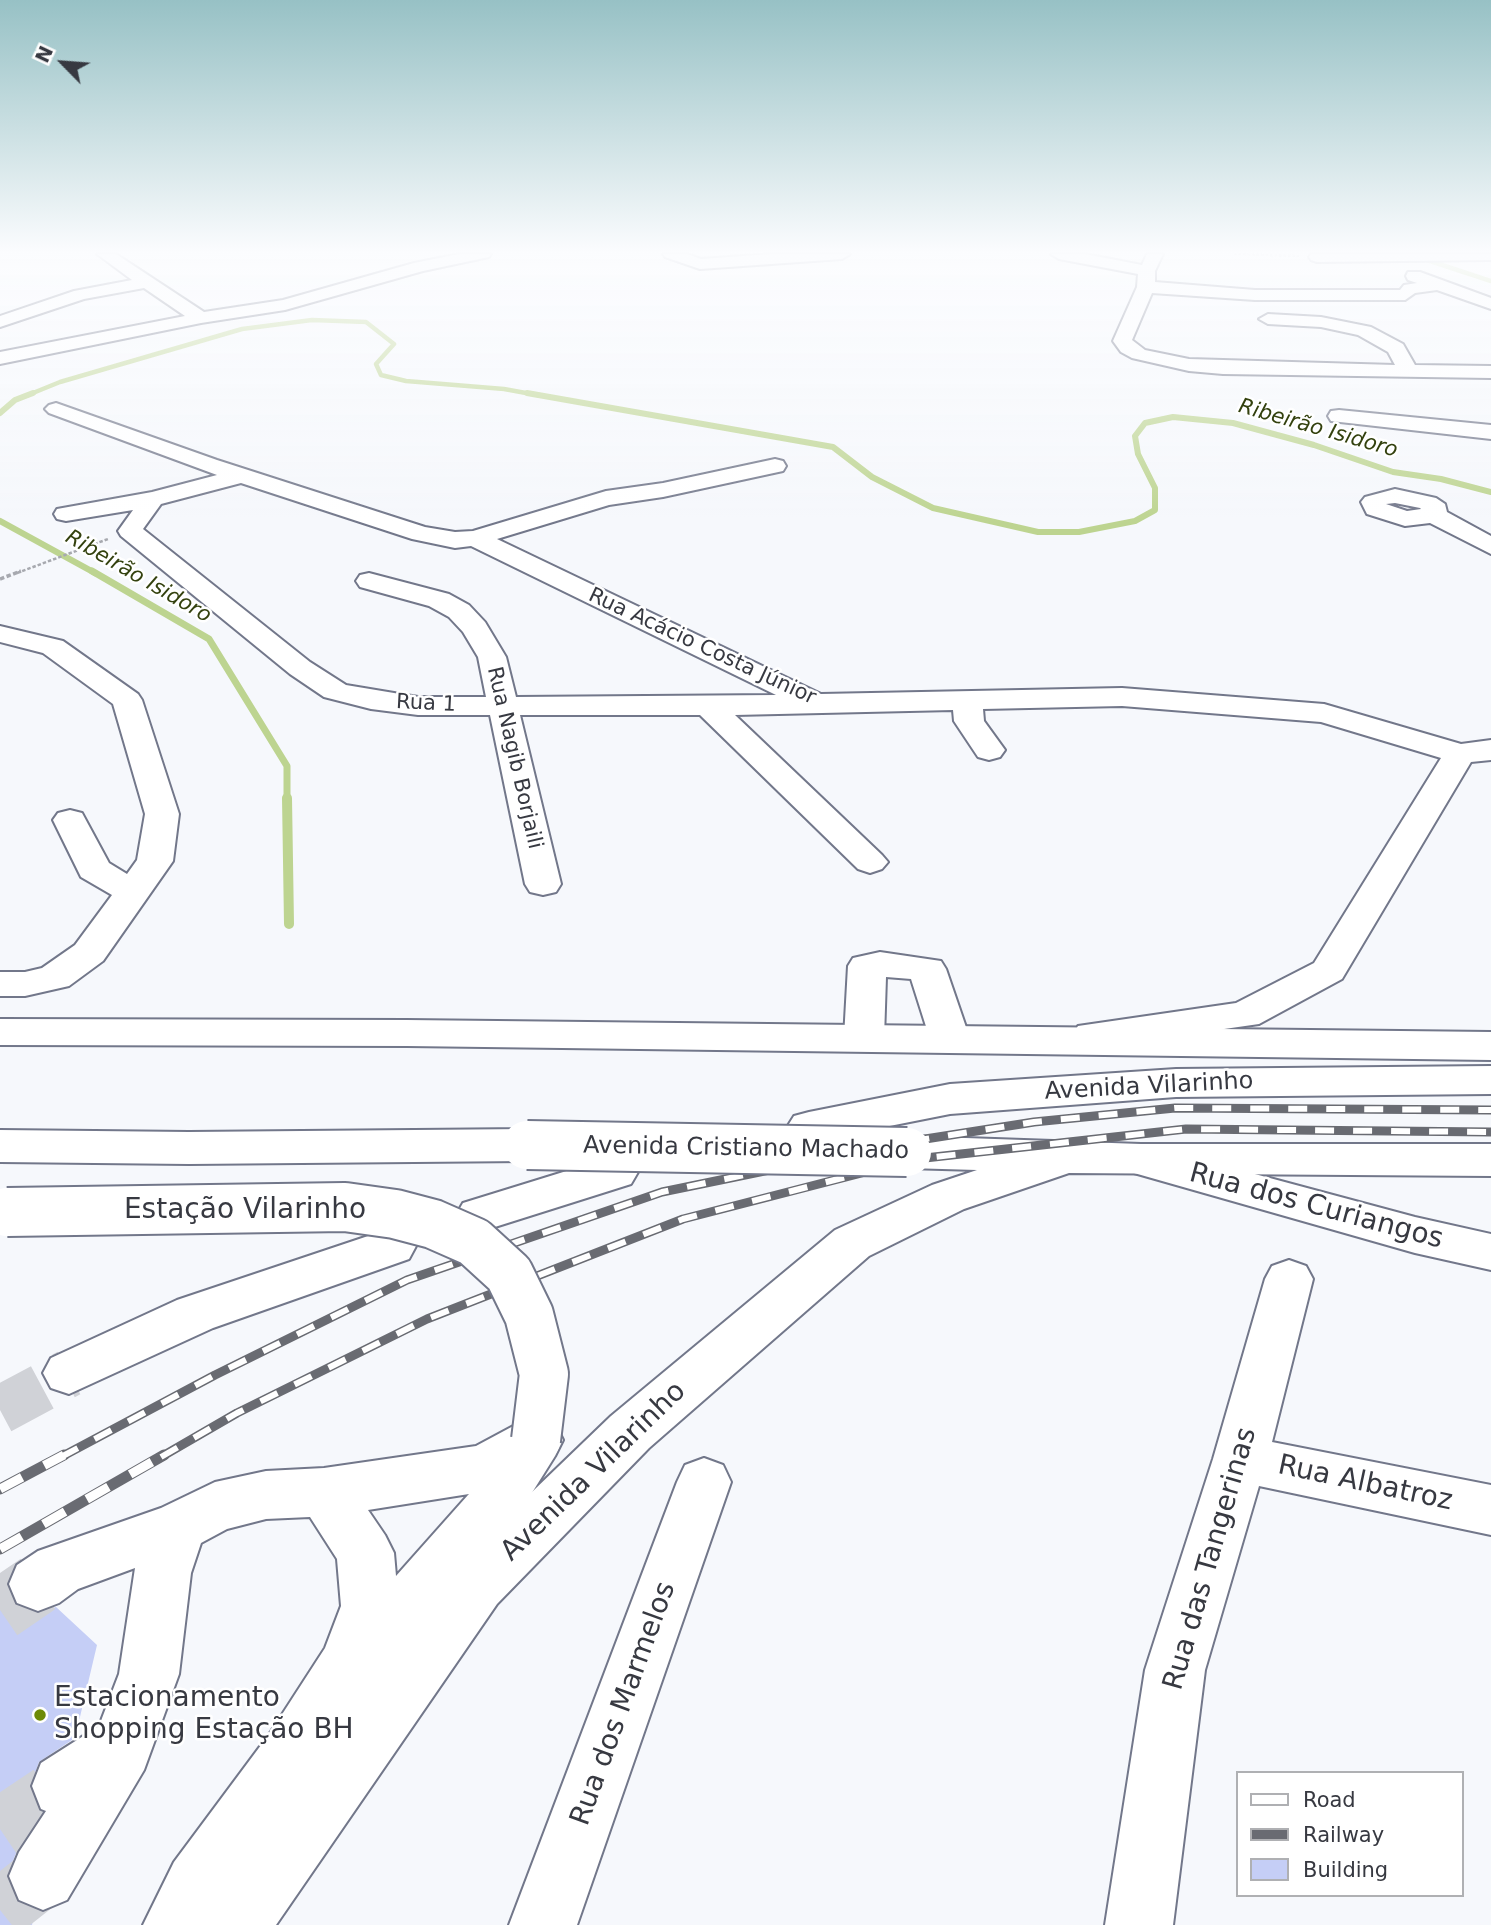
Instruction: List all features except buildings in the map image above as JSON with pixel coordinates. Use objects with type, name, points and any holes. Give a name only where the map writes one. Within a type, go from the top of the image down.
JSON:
[{"type":"main road","points":[[0,358],[71,344]]},
{"type":"main road","points":[[1124,344],[1139,354],[1189,365],[1223,368],[1491,372]]},
{"type":"main road","points":[[1388,344],[1396,348],[1409,372]]},
{"type":"main road","name":"Rua Acácio Costa Júnior","points":[[56,409],[242,477],[421,534],[455,540],[475,538],[818,704],[1122,696],[1324,713],[1475,752]]},
{"type":"main road","points":[[1339,416],[1491,432]]},
{"type":"main road","points":[[475,538],[606,498],[663,490],[775,466]]},
{"type":"main road","points":[[66,514],[152,499],[242,477]]},
{"type":"main road","name":"Rua 1","points":[[152,499],[130,531],[300,668],[335,691],[371,700],[418,706],[818,704]]},
{"type":"main road","points":[[1434,515],[1491,546]]},
{"type":"main road","name":"Rua Nagib Borjaili","points":[[369,582],[439,600],[459,611],[475,628],[492,657],[542,884]]},
{"type":"main road","points":[[0,634],[53,647],[127,700],[162,814],[155,861],[89,953],[55,977],[25,984],[0,984]]},
{"type":"main road","points":[[967,700],[969,720],[989,750]]},
{"type":"main road","points":[[708,706],[870,862]]},
{"type":"main road","points":[[1048,1041],[1245,1014],[1328,971],[1475,752]]},
{"type":"main road","points":[[70,820],[94,869],[132,893]]},
{"type":"main road","points":[[863,1038],[867,966],[880,964],[927,969],[950,1039]]},
{"type":"main road","points":[[0,1032],[863,1038],[1491,1046]]},
{"type":"main road","name":"Avenida Vilarinho","points":[[809,1127],[950,1099],[1176,1083],[1491,1080]]},
{"type":"main road","name":"Avenida Cristiano Machado","points":[[0,1146],[190,1148],[527,1145],[907,1152],[1141,1160],[1491,1160]]},
{"type":"main road","name":"Avenida Vilarinho","points":[[192,1915],[476,1585],[630,1432],[852,1243],[948,1197],[1069,1157]]},
{"type":"main road","name":"Rua dos Curiangos","points":[[1141,1160],[1415,1235],[1491,1252]]},
{"type":"main road","points":[[479,1215],[615,1172]]},
{"type":"main road","name":"Estação Vilarinho","points":[[4,1211],[345,1207],[433,1224],[474,1242],[509,1274],[529,1315],[544,1374],[536,1440],[488,1513],[416,1596],[349,1665],[192,1915]]},
{"type":"main road","points":[[69,1373],[195,1314],[392,1246]]},
{"type":"main road","name":"Rua das Tangerinas","points":[[1139,1925],[1175,1670],[1240,1458],[1289,1279]]},
{"type":"main road","points":[[38,1584],[58,1570],[178,1527],[215,1507],[265,1495],[324,1492],[485,1468],[536,1440]]},
{"type":"main road","name":"Rua Albatroz","points":[[1240,1458],[1491,1510]]},
{"type":"main road","name":"Rua dos Marmelos","points":[[542,1925],[704,1482]]},
{"type":"main road","name":"Estação Vilarinho","points":[[324,1492],[365,1553],[370,1606],[349,1665]]},
{"type":"main road","points":[[43,1876],[122,1748],[149,1674],[162,1573],[178,1527]]},
{"type":"main road","points":[[64,1786],[122,1748]]},
{"type":"path","points":[[0,579],[116,536]]},
{"type":"waterway","name":"Ribeirão Isidoro","points":[[31,394],[60,382],[191,344]]},
{"type":"waterway","name":"Ribeirão Isidoro","points":[[394,344],[376,364],[381,375],[406,381],[504,389],[537,395]]},
{"type":"waterway","name":"Ribeirão Isidoro","points":[[527,393],[833,447],[872,477],[933,508],[1038,532],[1079,532],[1135,521],[1155,510],[1155,488],[1138,454],[1135,436],[1145,423],[1173,417],[1233,423],[1314,445],[1393,472],[1441,479],[1491,492]]},
{"type":"waterway","name":"Ribeirão Isidoro","points":[[0,413],[15,400],[31,394]]},
{"type":"waterway","name":"Ribeirão Isidoro","points":[[0,521],[95,573]]},
{"type":"waterway","name":"Ribeirão Isidoro","points":[[92,571],[209,639],[287,766],[287,798]]},
{"type":"waterway","name":"Ribeirão Isidoro","points":[[287,798],[289,924]]},
{"type":"tunnel","points":[[0,1410],[69,1373]]},
{"type":"tunnel","points":[[0,1610],[38,1584]]},
{"type":"tunnel","points":[[0,1829],[64,1786]]},
{"type":"tunnel","points":[[0,1910],[43,1876]]},
{"type":"railway","points":[[61,1457],[215,1375],[407,1280],[662,1192],[906,1142],[1034,1122],[1175,1108],[1491,1110]]},
{"type":"railway","points":[[161,1457],[237,1413],[427,1319],[683,1219],[916,1159],[1186,1129],[1491,1132]]},
{"type":"railway","points":[[0,1489],[64,1455]]},
{"type":"railway","points":[[0,1549],[164,1455]]},
{"type":"place","name":"Estacionamento Shopping Estação BH","points":[[40,1715]]}]
